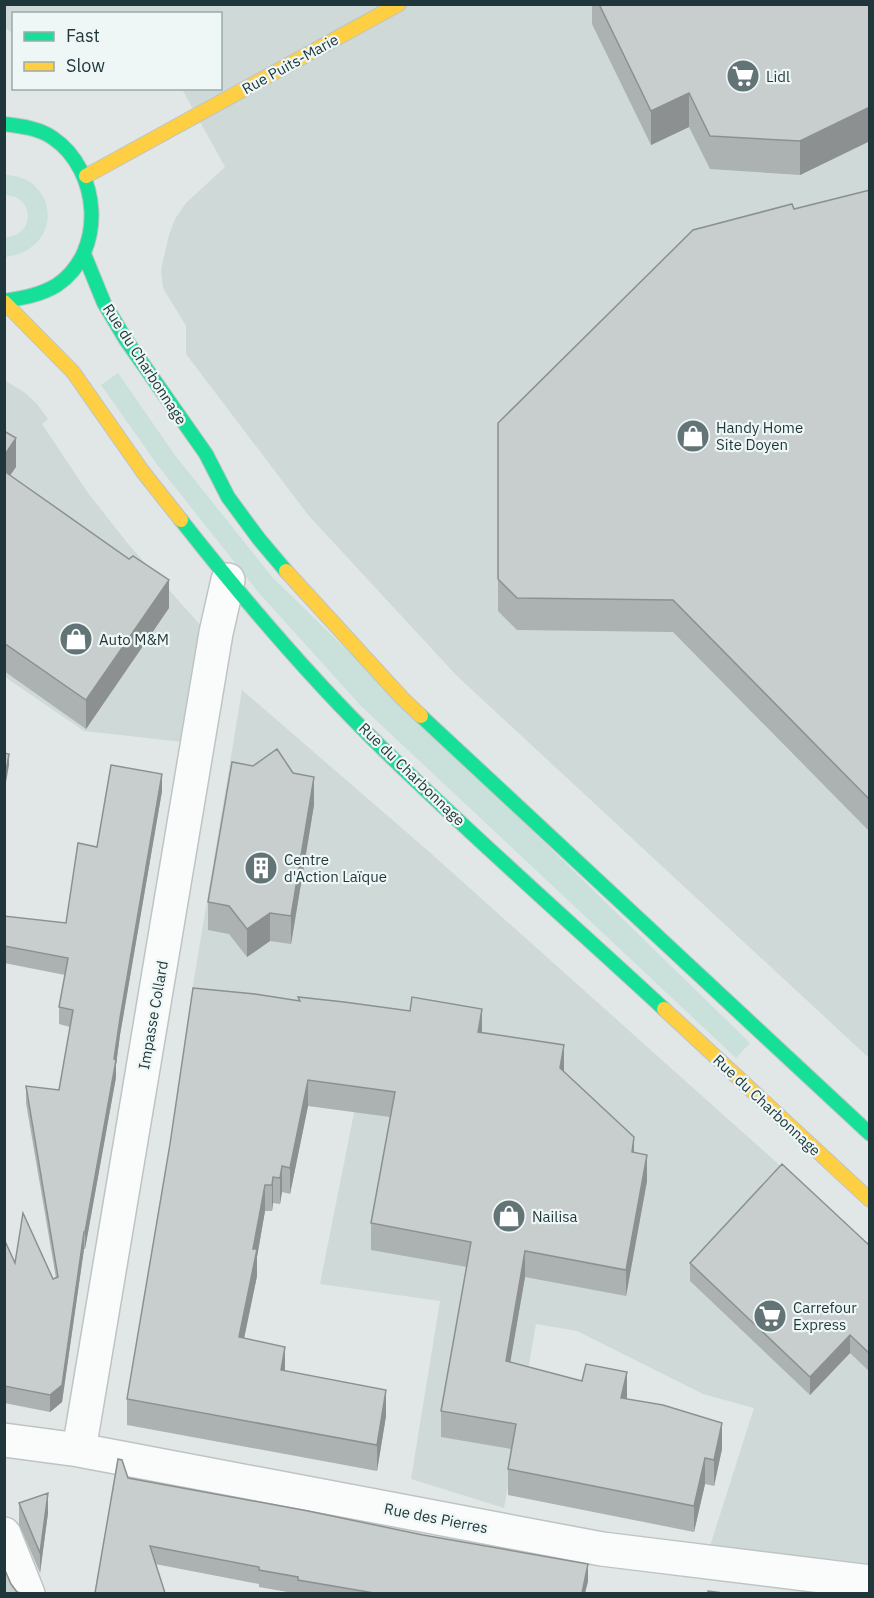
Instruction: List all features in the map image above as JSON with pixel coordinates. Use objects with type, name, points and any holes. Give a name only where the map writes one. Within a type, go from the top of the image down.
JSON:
[{"type":"main road","name":"Rue Puits-Marie","points":[[86,176],[399,4]]},
{"type":"main road","name":"Rue du Charbonnage","points":[[4,124],[28,127],[52,138],[72,155],[86,176],[94,215],[84,254],[64,280],[36,296],[4,301]]},
{"type":"main road","name":"Rue du Charbonnage","points":[[84,254],[105,303],[126,340],[206,454],[228,496],[259,539],[324,614],[402,698],[445,739],[870,1134]]},
{"type":"main road","name":"Rue du Charbonnage","points":[[4,301],[73,372],[150,481],[228,580],[322,686],[383,749],[870,1200]]},
{"type":"street","name":"Impasse Collard","points":[[79,1450],[216,633],[228,580]]},
{"type":"street","name":"Rue des Pierres","points":[[4,1440],[79,1450],[602,1549],[870,1582]]},
{"type":"street","points":[[4,1534],[27,1593]]},
{"type":"shaded area","points":[[5,4],[869,5],[869,1058],[457,676],[309,516],[186,354],[186,326],[163,288],[161,270],[175,219],[186,203],[225,167],[183,90],[222,90],[222,12],[12,12],[12,32],[5,28]]},
{"type":"shaded area","points":[[4,380],[24,392],[37,404],[48,419],[42,424],[88,493],[129,545],[202,627],[183,742],[84,731],[5,677]]},
{"type":"shaded area","points":[[242,690],[426,849],[824,1205],[869,1249],[869,1567],[710,1546],[754,1408],[703,1394],[577,1331],[536,1324],[504,1508],[411,1479],[440,1301],[320,1284],[372,1022],[192,991]]},
{"type":"green space","points":[[4,175],[22,178],[36,187],[44,199],[48,213],[46,228],[38,241],[24,251],[5,257],[5,237],[22,231],[28,216],[27,209],[22,202],[15,197],[5,195]]},
{"type":"green space","points":[[118,373],[174,454],[273,578],[750,1043],[736,1058],[361,706],[259,593],[159,467],[101,385]]},
{"type":"building","name":"Lidl","points":[[599,4],[870,4],[870,107],[800,141],[710,136],[689,93],[651,111]]},
{"type":"building","points":[[870,190],[870,800],[673,600],[517,598],[498,579],[498,423],[693,230],[792,204],[794,209]]},
{"type":"building","points":[[4,431],[16,438],[4,456]]},
{"type":"building","name":"Auto M&M","points":[[4,471],[129,559],[133,556],[169,580],[86,700],[4,643]]},
{"type":"building","name":"Centre d'Action Laïque","points":[[277,749],[293,773],[314,777],[291,916],[270,913],[247,929],[229,906],[208,902],[232,762],[253,766]]},
{"type":"building","points":[[4,753],[9,754],[4,783]]},
{"type":"building","points":[[111,765],[162,774],[120,1018],[114,1059],[116,1060],[84,1232],[62,1385],[50,1395],[4,1386],[4,1239],[15,1263],[23,1213],[53,1279],[58,1277],[26,1086],[59,1090],[73,1010],[59,1007],[68,958],[4,946],[4,916],[66,923],[78,843],[97,847]]},
{"type":"building","points":[[193,988],[300,1001],[298,997],[410,1011],[412,997],[482,1009],[478,1032],[564,1045],[560,1068],[634,1137],[632,1152],[647,1155],[626,1270],[525,1251],[506,1361],[582,1381],[586,1364],[627,1372],[621,1398],[663,1405],[722,1423],[714,1460],[705,1458],[694,1506],[508,1469],[516,1424],[441,1411],[471,1242],[371,1223],[395,1092],[308,1080],[290,1168],[282,1166],[280,1178],[273,1177],[272,1185],[265,1185],[253,1249],[257,1249],[239,1337],[285,1347],[281,1370],[386,1390],[377,1445],[127,1399],[170,1144]]},
{"type":"building","points":[[782,1164],[870,1246],[870,1354],[850,1335],[810,1377],[690,1263]]},
{"type":"building","points":[[118,1459],[122,1460],[128,1478],[423,1535],[588,1564],[582,1593],[374,1593],[298,1580],[298,1577],[259,1570],[259,1567],[150,1546],[165,1593],[95,1593]]},
{"type":"building","points":[[48,1493],[40,1553],[19,1503]]},
{"type":"building","points":[[4,1568],[11,1584],[17,1592],[21,1593],[4,1593]]},
{"type":"traffic: fast","points":[[4,124],[42,132],[69,152],[88,190],[91,211],[90,232],[84,252],[73,270],[57,285],[44,291],[4,301]]},
{"type":"traffic: fast","points":[[84,254],[104,303],[126,340],[206,454],[228,497],[286,571]]},
{"type":"traffic: fast","points":[[181,520],[278,638],[356,722],[452,815],[664,1009]]},
{"type":"traffic: fast","points":[[421,716],[870,1134]]},
{"type":"traffic: slow","points":[[86,176],[399,4]]},
{"type":"traffic: slow","points":[[4,302],[73,372],[143,472],[181,520]]},
{"type":"traffic: slow","points":[[286,571],[421,716]]},
{"type":"traffic: slow","points":[[664,1009],[870,1200]]},
{"type":"place","name":"Lidl","points":[[743,76]]},
{"type":"place","name":"Handy Home Site Doyen","points":[[693,436]]},
{"type":"place","name":"Auto M&M","points":[[76,639]]},
{"type":"place","name":"Centre d'Action Laïque","points":[[261,868]]},
{"type":"place","name":"Nailisa","points":[[509,1216]]},
{"type":"place","name":"Carrefour Express","points":[[770,1316]]}]
